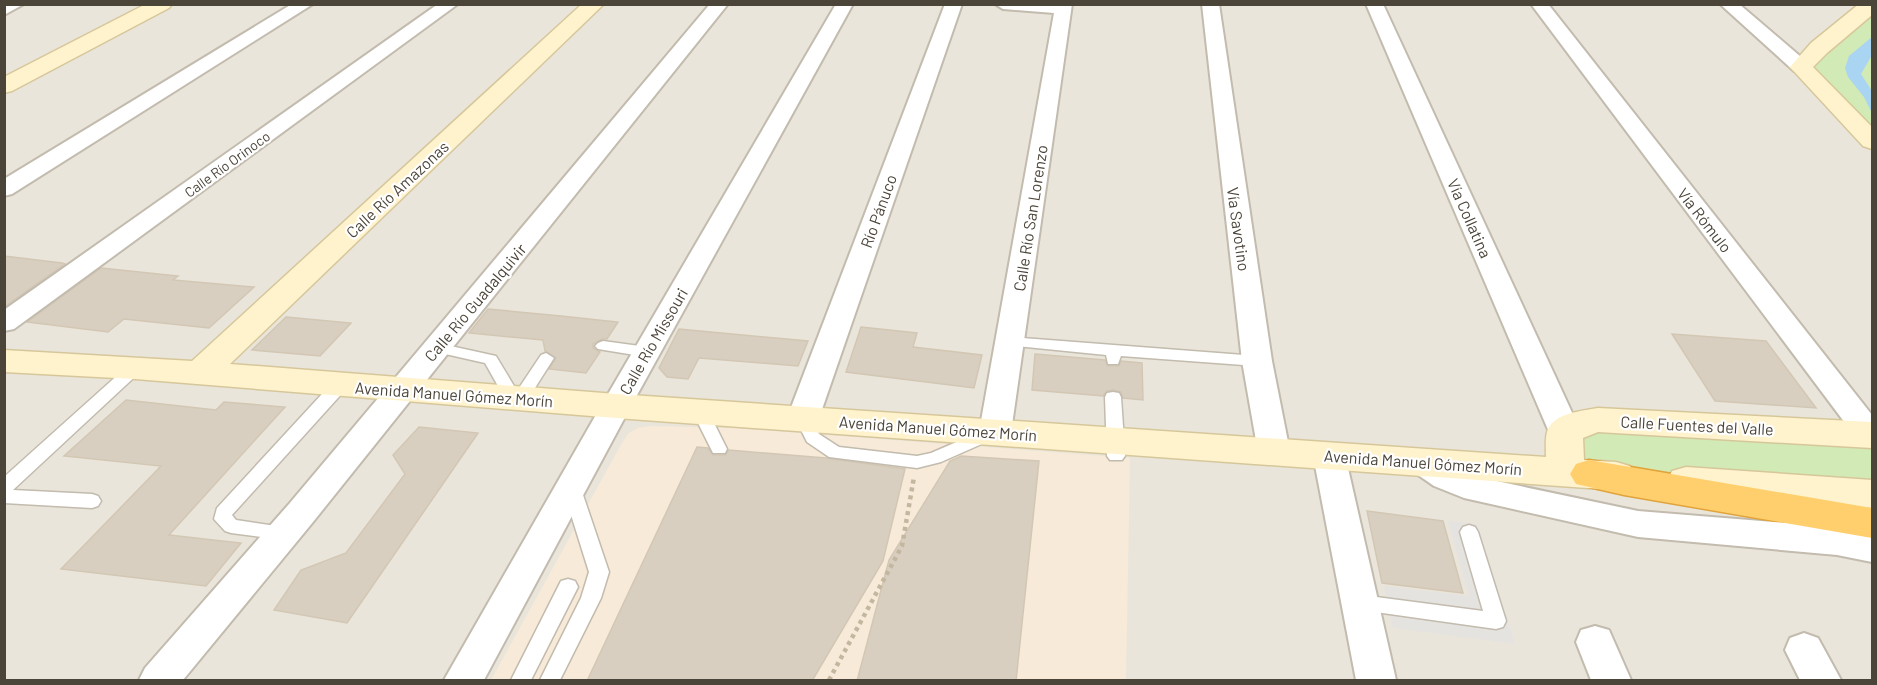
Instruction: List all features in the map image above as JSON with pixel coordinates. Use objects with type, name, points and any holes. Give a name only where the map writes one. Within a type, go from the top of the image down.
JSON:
[{"type":"highway","points":[[1577,473],[1816,511],[1872,523]]},
{"type":"street","points":[[4,10],[16,4]]},
{"type":"street","points":[[4,86],[162,4]]},
{"type":"street","points":[[4,189],[305,4]]},
{"type":"street","name":"Calle Río Orinoco","points":[[4,323],[450,4]]},
{"type":"street","name":"Calle Río Amazonas","points":[[199,374],[594,4]]},
{"type":"street","name":"Calle Río Guadalquivir","points":[[159,681],[284,533],[720,4]]},
{"type":"street","name":"Calle Río Missouri","points":[[464,681],[616,406],[845,4]]},
{"type":"street","name":"Río Pánuco","points":[[803,418],[954,4]]},
{"type":"street","points":[[1003,4],[1064,6]]},
{"type":"street","name":"Vía Savotino","points":[[1210,4],[1257,362],[1274,452]]},
{"type":"street","name":"Vía Collatina","points":[[1374,4],[1565,432]]},
{"type":"street","name":"Vía Rómulo","points":[[1539,4],[1872,435]]},
{"type":"street","points":[[1728,4],[1802,67],[1872,141]]},
{"type":"street","points":[[1802,67],[1819,48],[1868,9],[1869,4]]},
{"type":"street","name":"Calle Río San Lorenzo","points":[[1010,438],[1010,342],[1064,6]]},
{"type":"street","name":"Avenida Manuel Gómez Morín","points":[[14,365],[135,368],[340,386],[803,418],[1061,445],[1329,455],[1872,494]]},
{"type":"street","name":"Calle Fuentes del Valle","points":[[1565,432],[1578,424],[1598,420],[1872,435]]},
{"type":"street","points":[[1565,432],[1577,473]]},
{"type":"street","points":[[1329,455],[1376,681]]},
{"type":"street","points":[[1422,462],[1446,477],[1476,489],[1638,524],[1837,541],[1872,548]]},
{"type":"street","points":[[1596,642],[1611,681]]},
{"type":"lane","points":[[1010,342],[1113,356],[1257,362]]},
{"type":"lane","points":[[603,346],[647,352]]},
{"type":"lane","points":[[437,348],[491,358],[517,398],[546,358]]},
{"type":"lane","points":[[4,488],[135,368]]},
{"type":"lane","points":[[284,533],[231,526],[225,524],[223,513],[340,386]]},
{"type":"lane","points":[[1113,397],[1116,448]]},
{"type":"lane","points":[[700,411],[719,449]]},
{"type":"lane","points":[[803,418],[813,438],[836,453],[917,462],[1010,438]]},
{"type":"lane","points":[[550,681],[591,598],[599,572],[571,486]]},
{"type":"lane","points":[[4,496],[92,501]]},
{"type":"lane","points":[[1360,603],[1496,621],[1469,532]]},
{"type":"lane","points":[[521,681],[568,587]]},
{"type":"path","points":[[829,681],[902,546],[917,462]]},
{"type":"shaded area","points":[[4,5],[1872,5],[1872,680],[5,680]]},
{"type":"shaded area","points":[[650,426],[735,428],[1130,458],[1126,680],[491,680],[623,441],[629,433],[638,428]]},
{"type":"shaded area","points":[[1448,521],[1477,524],[1515,644],[1393,628],[1384,586],[1469,596]]},
{"type":"green space","points":[[1869,5],[1872,5],[1872,141],[1801,67]]},
{"type":"green space","points":[[1598,420],[1872,432],[1872,494],[1565,472],[1565,432]]},
{"type":"water","points":[[1872,37],[1872,55],[1861,74],[1872,91],[1872,113],[1864,97],[1848,77],[1845,68],[1849,56]]},
{"type":"building","points":[[4,256],[62,263],[65,264],[4,307]]},
{"type":"building","points":[[101,268],[178,276],[173,280],[254,287],[209,328],[124,319],[108,332],[27,322]]},
{"type":"building","points":[[488,309],[618,322],[607,339],[593,344],[593,348],[600,352],[586,373],[549,369],[556,358],[545,351],[543,340],[469,333]]},
{"type":"building","points":[[286,317],[351,323],[320,356],[252,350]]},
{"type":"building","points":[[861,327],[917,333],[913,347],[982,355],[974,388],[846,372]]},
{"type":"building","points":[[679,329],[808,341],[798,366],[699,358],[688,379],[667,377],[659,368]]},
{"type":"building","points":[[1672,334],[1766,341],[1816,408],[1715,401]]},
{"type":"building","points":[[1035,354],[1105,360],[1108,366],[1119,366],[1121,361],[1142,363],[1143,400],[1123,398],[1121,392],[1113,390],[1107,391],[1103,396],[1032,390]]},
{"type":"building","points":[[126,400],[216,410],[224,402],[285,407],[169,535],[241,543],[206,586],[61,569],[161,466],[64,456]]},
{"type":"building","points":[[419,427],[478,433],[347,623],[274,610],[301,570],[346,553],[405,474],[393,455]]},
{"type":"building","points":[[697,447],[708,448],[713,455],[725,455],[729,450],[826,458],[905,469],[883,561],[812,681],[587,681]]},
{"type":"building","points":[[961,456],[1039,461],[1016,681],[857,681],[889,560],[950,461]]},
{"type":"building","points":[[1367,511],[1443,521],[1463,593],[1382,583]]}]
